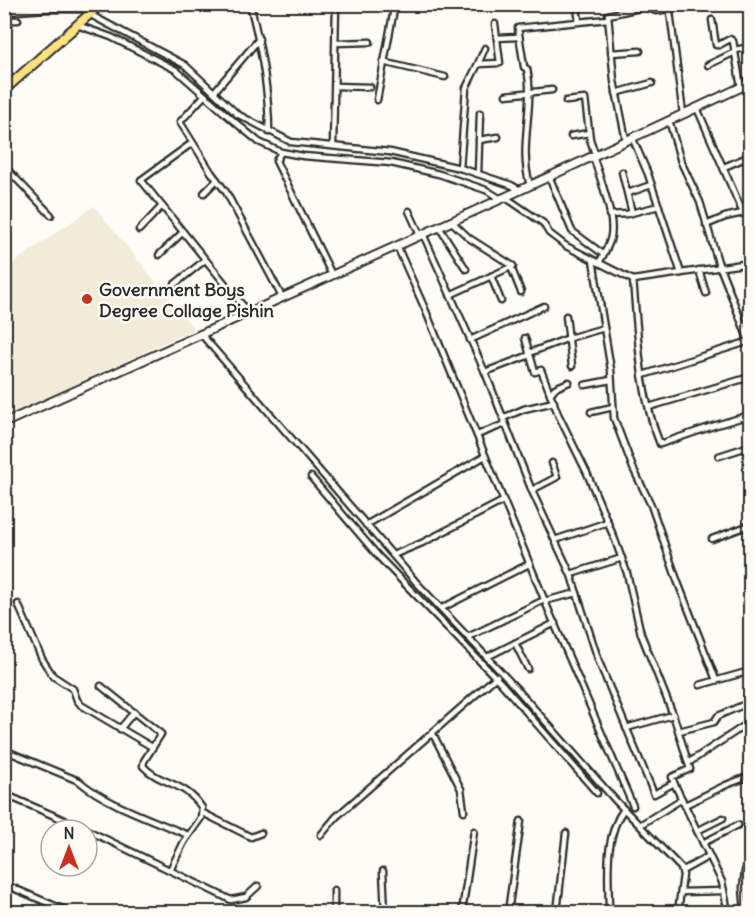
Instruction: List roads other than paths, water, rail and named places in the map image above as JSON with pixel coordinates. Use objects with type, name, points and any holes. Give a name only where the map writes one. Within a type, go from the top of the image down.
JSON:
[{"type":"main road","points":[[4,90],[95,9]]},
{"type":"main road","points":[[4,423],[503,198],[746,85]]},
{"type":"street","points":[[250,4],[267,79],[269,132]]},
{"type":"street","points":[[333,146],[336,4]]},
{"type":"street","points":[[376,100],[395,4]]},
{"type":"street","points":[[681,273],[651,185],[629,139],[616,93],[610,53],[609,13],[627,7],[644,7],[656,11],[669,7],[683,114]]},
{"type":"street","points":[[577,8],[579,21]]},
{"type":"street","points":[[4,12],[95,9],[185,65],[237,114],[291,142],[390,152],[460,168],[511,184],[520,190]]},
{"type":"street","points":[[530,185],[527,176],[526,131],[528,70],[524,67],[518,28],[608,19]]},
{"type":"street","points":[[4,20],[18,20]]},
{"type":"street","points":[[712,20],[716,45],[732,39],[750,94]]},
{"type":"street","points":[[478,64],[500,63],[495,24]]},
{"type":"street","points":[[77,25],[111,38],[176,70],[259,142],[281,152],[303,156],[391,163],[439,174],[486,190],[546,225],[549,233],[562,244],[593,260],[601,258],[612,236],[609,215],[594,155],[585,99],[566,101]]},
{"type":"street","points":[[497,38],[519,37]]},
{"type":"street","points":[[214,92],[259,39]]},
{"type":"street","points":[[336,43],[370,42]]},
{"type":"street","points":[[708,65],[735,51],[750,47]]},
{"type":"street","points":[[460,168],[466,88],[485,48]]},
{"type":"street","points":[[610,53],[640,51]]},
{"type":"street","points":[[383,62],[445,77]]},
{"type":"street","points":[[616,93],[652,83]]},
{"type":"street","points":[[335,86],[370,87]]},
{"type":"street","points":[[506,95],[552,90]]},
{"type":"street","points":[[204,96],[180,122],[226,192],[282,297]]},
{"type":"street","points":[[697,107],[742,213]]},
{"type":"street","points":[[478,174],[480,113]]},
{"type":"street","points":[[643,375],[750,341],[720,267],[700,202],[681,162],[669,120]]},
{"type":"street","points":[[571,136],[590,133]]},
{"type":"street","points":[[479,140],[498,137]]},
{"type":"street","points":[[192,143],[141,180],[248,312]]},
{"type":"street","points":[[281,152],[276,161],[332,275]]},
{"type":"street","points":[[724,167],[750,156]]},
{"type":"street","points":[[4,166],[51,215]]},
{"type":"street","points":[[622,172],[632,213]]},
{"type":"street","points":[[549,176],[572,231],[601,258],[633,280],[750,263]]},
{"type":"street","points":[[204,193],[218,180]]},
{"type":"street","points":[[628,193],[651,185]]},
{"type":"street","points":[[139,230],[162,206]]},
{"type":"street","points":[[609,215],[632,213],[658,206]]},
{"type":"street","points":[[409,211],[485,372],[532,490],[571,574],[599,662],[654,794],[674,783]]},
{"type":"street","points":[[706,225],[725,216],[750,212]]},
{"type":"street","points":[[451,221],[468,238],[513,266],[511,267],[521,292]]},
{"type":"street","points":[[439,227],[466,269]]},
{"type":"street","points":[[159,255],[183,232]]},
{"type":"street","points":[[397,246],[544,601],[633,807]]},
{"type":"street","points":[[175,284],[205,260]]},
{"type":"street","points":[[593,260],[613,407],[620,435],[651,506],[716,680]]},
{"type":"street","points":[[450,295],[511,267]]},
{"type":"street","points":[[699,270],[706,293]]},
{"type":"street","points":[[491,276],[501,301]]},
{"type":"street","points":[[633,280],[643,375],[654,430],[660,444],[750,415]]},
{"type":"street","points":[[470,340],[544,306]]},
{"type":"street","points":[[566,316],[572,366]]},
{"type":"street","points":[[485,372],[569,338],[604,328]]},
{"type":"street","points":[[201,334],[366,525],[587,770],[664,849],[682,872],[678,912]]},
{"type":"street","points":[[525,338],[535,372],[541,370],[622,558],[641,634],[679,731],[690,770],[672,777],[722,882],[728,912]]},
{"type":"street","points":[[649,406],[750,377]]},
{"type":"street","points":[[585,385],[611,380]]},
{"type":"street","points":[[550,394],[555,388],[569,382]]},
{"type":"street","points":[[503,418],[524,409],[554,402]]},
{"type":"street","points":[[591,412],[613,407]]},
{"type":"street","points":[[477,435],[505,424]]},
{"type":"street","points":[[719,456],[750,446]]},
{"type":"street","points":[[366,525],[485,456]]},
{"type":"street","points":[[532,490],[557,477],[552,463]]},
{"type":"street","points":[[312,477],[378,556],[495,678],[597,793]]},
{"type":"street","points":[[393,555],[422,543],[503,501]]},
{"type":"street","points":[[555,540],[608,522]]},
{"type":"street","points":[[712,539],[750,525]]},
{"type":"street","points":[[571,574],[622,558]]},
{"type":"street","points":[[442,608],[529,564]]},
{"type":"street","points":[[468,637],[544,601],[577,593]]},
{"type":"street","points":[[18,604],[35,646],[51,673],[73,689],[81,705],[152,747]]},
{"type":"street","points":[[487,657],[555,623]]},
{"type":"street","points":[[515,643],[528,669]]},
{"type":"street","points":[[700,685],[750,671]]},
{"type":"street","points":[[321,835],[336,817],[501,672]]},
{"type":"street","points":[[101,686],[161,734],[144,761],[144,766],[149,772],[190,793],[202,807],[202,813],[170,870]]},
{"type":"street","points":[[679,731],[715,722],[718,716],[750,702]]},
{"type":"street","points":[[120,729],[134,712]]},
{"type":"street","points":[[626,728],[673,715]]},
{"type":"street","points":[[688,763],[750,722]]},
{"type":"street","points":[[433,734],[461,789],[464,811]]},
{"type":"street","points":[[4,750],[80,781],[93,791],[123,806],[188,835]]},
{"type":"street","points":[[685,805],[726,784],[750,776]]},
{"type":"street","points":[[4,794],[59,818]]},
{"type":"street","points":[[640,825],[682,799]]},
{"type":"street","points":[[609,912],[611,836],[617,818],[624,808]]},
{"type":"street","points":[[202,813],[251,837],[261,833]]},
{"type":"street","points":[[697,831],[723,818]]},
{"type":"street","points":[[508,912],[521,820]]},
{"type":"street","points":[[703,843],[738,825]]},
{"type":"street","points":[[462,912],[474,831]]},
{"type":"street","points":[[557,912],[566,833]]},
{"type":"street","points":[[99,836],[231,900],[246,897],[258,886]]},
{"type":"street","points":[[682,872],[709,856]]},
{"type":"street","points":[[745,912],[743,888],[750,857]]},
{"type":"street","points":[[383,871],[386,912]]},
{"type":"street","points":[[4,884],[69,912]]},
{"type":"street","points":[[334,890],[334,912]]},
{"type":"street","points":[[681,892],[724,891]]},
{"type":"place","name":"Government Boys Degree Collage Pishin","points":[[87,299]]}]
